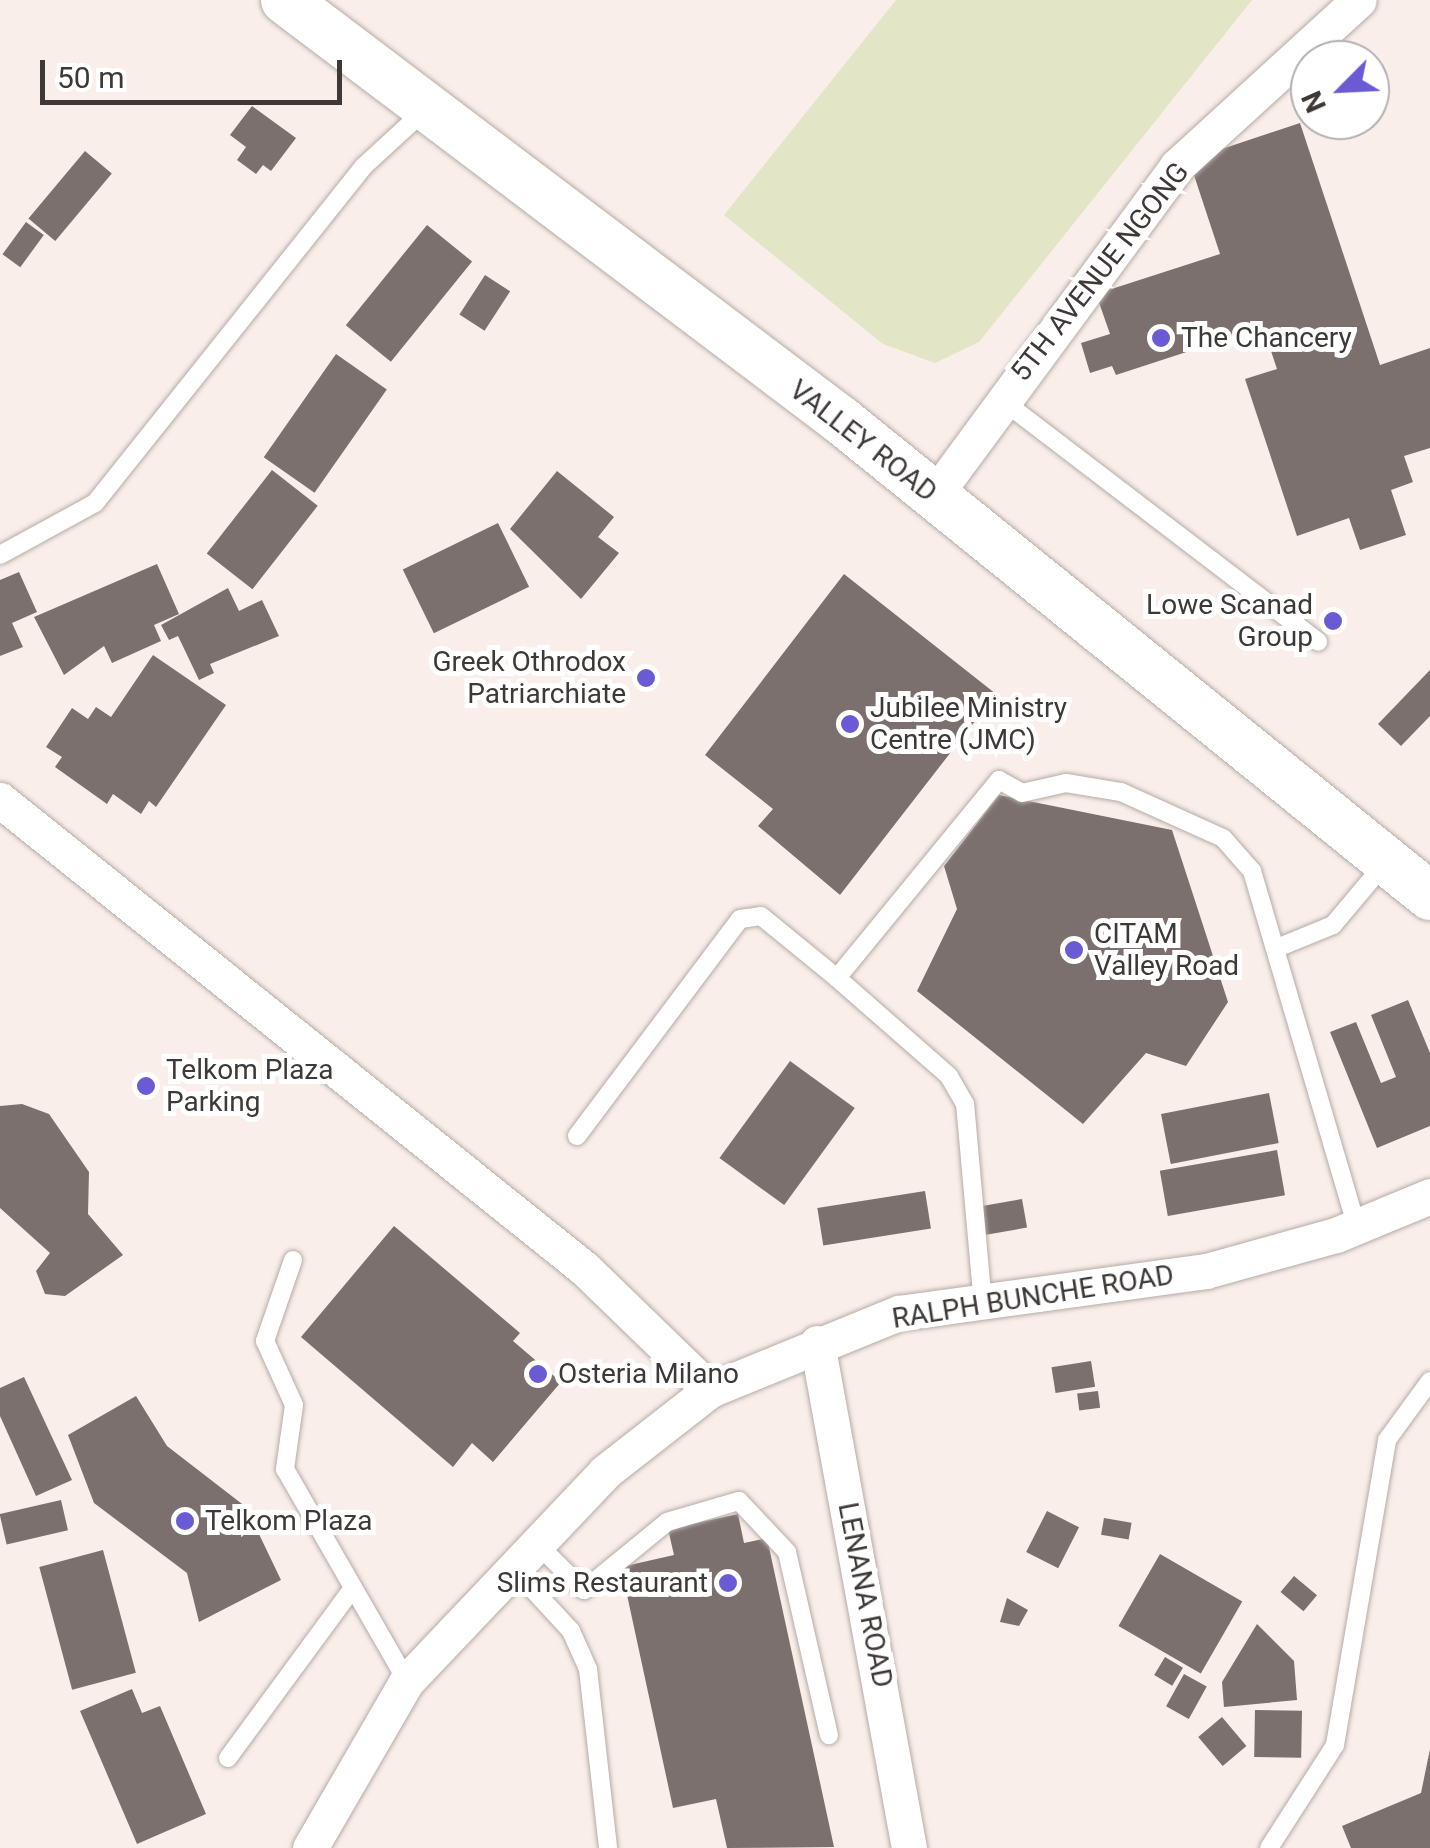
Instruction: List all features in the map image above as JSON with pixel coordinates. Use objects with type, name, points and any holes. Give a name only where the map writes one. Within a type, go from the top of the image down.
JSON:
[{"type":"main road","name":"VALLEY ROAD","points":[[284,0],[425,110],[940,487],[1385,863],[1430,896]]},
{"type":"street","name":"5TH AVENUE NGONG","points":[[940,487],[1177,166],[1359,0]]},
{"type":"street","points":[[0,800],[585,1269],[710,1390]]},
{"type":"street","name":"RALPH BUNCHE ROAD","points":[[310,1848],[408,1682],[605,1472],[710,1390],[817,1343],[899,1313],[983,1306],[1206,1271],[1357,1226],[1430,1196]]},
{"type":"street","name":"LENANA ROAD","points":[[817,1343],[909,1848]]},
{"type":"lane","points":[[0,554],[95,502],[362,167],[425,110]]},
{"type":"lane","points":[[1002,400],[1318,642]]},
{"type":"lane","points":[[837,978],[999,780],[1022,793],[1066,784],[1122,792],[1223,838],[1252,871],[1357,1226]]},
{"type":"lane","points":[[1276,948],[1333,926],[1385,863]]},
{"type":"lane","points":[[577,1136],[740,919],[761,916],[949,1076],[965,1104],[983,1306]]},
{"type":"lane","points":[[293,1260],[266,1341],[294,1405],[285,1469],[350,1592],[408,1682]]},
{"type":"lane","points":[[1269,1848],[1335,1745],[1386,1440],[1430,1381]]},
{"type":"lane","points":[[524,1556],[584,1590],[600,1586],[611,1564],[668,1522],[739,1502],[787,1552],[828,1735]]},
{"type":"lane","points":[[524,1556],[571,1631],[588,1669],[608,1848]]},
{"type":"lane","points":[[228,1758],[350,1592]]},
{"type":"green space","points":[[896,0],[1252,0],[979,342],[935,363],[883,344],[724,215]]},
{"type":"building","points":[[252,106],[296,138],[271,171],[263,165],[256,174],[237,160],[246,147],[230,135]]},
{"type":"building","name":"The Chancery","points":[[1290,126],[1290,140],[1306,140],[1380,365],[1430,348],[1430,448],[1404,456],[1413,482],[1391,490],[1406,535],[1360,550],[1349,518],[1297,536],[1245,379],[1277,369],[1263,327],[1116,375],[1112,366],[1090,373],[1081,343],[1110,334],[1096,294],[1220,254],[1189,160]]},
{"type":"building","points":[[85,151],[112,173],[55,241],[28,218]]},
{"type":"building","points":[[26,222],[44,235],[20,267],[2,254]]},
{"type":"building","points":[[427,225],[472,262],[391,362],[346,325]]},
{"type":"building","points":[[485,275],[510,291],[485,331],[459,314]]},
{"type":"building","points":[[336,354],[387,390],[315,493],[264,457]]},
{"type":"building","points":[[272,470],[318,506],[252,589],[207,554]]},
{"type":"building","points":[[557,471],[614,517],[598,537],[619,553],[581,599],[510,529]]},
{"type":"building","points":[[498,523],[529,587],[434,633],[403,569]]},
{"type":"building","points":[[157,564],[179,614],[154,625],[161,641],[112,663],[104,646],[64,675],[34,617]]},
{"type":"building","points":[[19,572],[37,612],[12,623],[23,647],[0,656],[0,580]]},
{"type":"building","name":"Jubilee Ministry Centre (JMC)","points":[[844,574],[996,694],[840,895],[758,826],[773,809],[705,755]]},
{"type":"building","points":[[228,588],[239,611],[262,600],[279,636],[210,664],[214,673],[199,680],[178,636],[169,640],[161,625]]},
{"type":"building","points":[[153,655],[226,705],[156,807],[149,801],[141,814],[113,794],[107,804],[55,767],[62,757],[46,747],[72,708],[88,719],[96,707],[111,717]]},
{"type":"building","points":[[1430,670],[1430,716],[1401,746],[1378,724]]},
{"type":"building","name":"CITAM Valley Road","points":[[999,795],[1172,830],[1228,1002],[1186,1066],[1146,1053],[1083,1124],[917,991],[957,909],[944,866]]},
{"type":"building","points":[[1408,1000],[1430,1053],[1430,1126],[1377,1148],[1330,1032],[1356,1022],[1381,1083],[1396,1077],[1371,1015]]},
{"type":"building","points":[[790,1061],[855,1108],[784,1205],[719,1158]]},
{"type":"building","points":[[1269,1093],[1279,1143],[1171,1164],[1161,1114]]},
{"type":"building","points":[[22,1104],[49,1114],[89,1172],[88,1214],[123,1255],[65,1296],[45,1294],[36,1271],[50,1253],[0,1208],[0,1106]]},
{"type":"building","points":[[1277,1150],[1285,1195],[1168,1216],[1160,1171]]},
{"type":"building","points":[[925,1191],[931,1229],[823,1246],[817,1208]]},
{"type":"building","points":[[1022,1199],[1027,1228],[982,1236],[977,1207]]},
{"type":"building","points":[[394,1226],[520,1333],[513,1341],[561,1382],[493,1462],[472,1443],[453,1467],[301,1337]]},
{"type":"building","points":[[1091,1361],[1095,1387],[1056,1393],[1051,1367]]},
{"type":"building","points":[[24,1377],[72,1480],[36,1496],[0,1416],[0,1388]]},
{"type":"building","points":[[1098,1391],[1100,1408],[1079,1410],[1077,1394]]},
{"type":"building","name":"Telkom Plaza","points":[[136,1396],[167,1446],[246,1507],[281,1580],[199,1622],[187,1573],[94,1503],[68,1435]]},
{"type":"building","points":[[61,1500],[68,1530],[7,1544],[0,1514]]},
{"type":"building","points":[[1047,1511],[1079,1527],[1058,1568],[1026,1552]]},
{"type":"building","points":[[738,1514],[744,1543],[767,1538],[834,1847],[727,1848],[716,1799],[673,1808],[621,1567],[674,1555],[668,1529]]},
{"type":"building","points":[[1104,1518],[1132,1523],[1129,1540],[1101,1535]]},
{"type":"building","points":[[103,1550],[136,1673],[72,1690],[39,1567]]},
{"type":"building","points":[[1160,1554],[1242,1602],[1201,1673],[1118,1626]]},
{"type":"building","points":[[1294,1576],[1317,1595],[1303,1611],[1281,1592]]},
{"type":"building","points":[[1007,1598],[1028,1610],[1019,1626],[1000,1622]]},
{"type":"building","points":[[1257,1624],[1294,1661],[1297,1700],[1224,1707],[1222,1682]]},
{"type":"building","points":[[1165,1657],[1183,1668],[1172,1686],[1154,1675]]},
{"type":"building","points":[[1184,1674],[1207,1687],[1189,1719],[1166,1706]]},
{"type":"building","points":[[132,1689],[142,1713],[160,1706],[206,1814],[137,1844],[80,1711]]},
{"type":"building","points":[[1255,1710],[1302,1711],[1301,1758],[1254,1757]]},
{"type":"building","points":[[1222,1717],[1246,1746],[1223,1766],[1198,1737]]},
{"type":"building","points":[[1430,1749],[1430,1848],[1351,1848],[1342,1826],[1421,1793]]},
{"type":"place","name":"The Chancery","points":[[1161,338]]},
{"type":"place","name":"Lowe Scanad Group","points":[[1333,621]]},
{"type":"place","name":"Greek Othrodox Patriarchiate","points":[[646,678]]},
{"type":"place","name":"Jubilee Ministry Centre (JMC)","points":[[850,724]]},
{"type":"place","name":"CITAM Valley Road","points":[[1074,950]]},
{"type":"place","name":"Telkom Plaza Parking","points":[[146,1086]]},
{"type":"place","name":"Osteria Milano","points":[[538,1374]]},
{"type":"place","name":"Telkom Plaza","points":[[185,1521]]},
{"type":"place","name":"Slims Restaurant","points":[[728,1583]]}]
